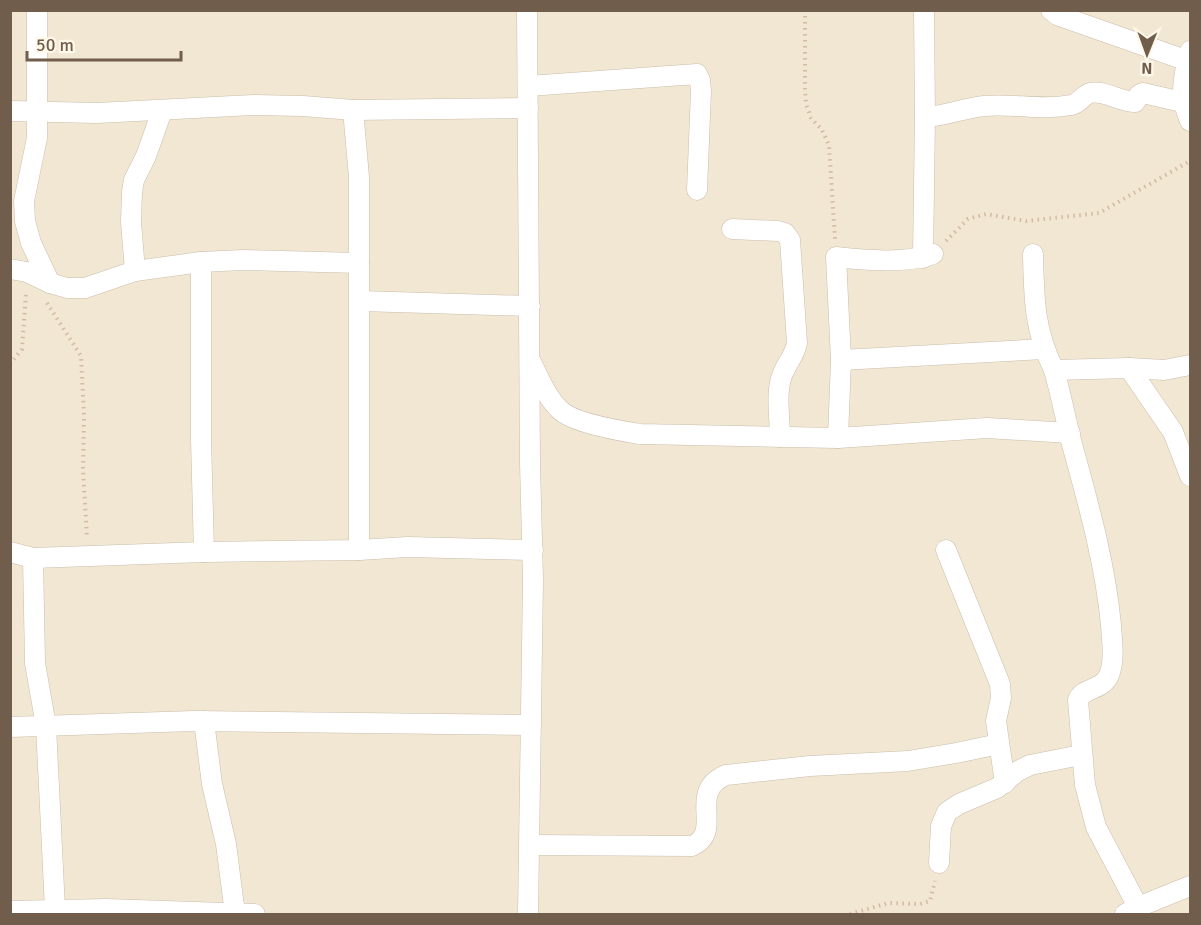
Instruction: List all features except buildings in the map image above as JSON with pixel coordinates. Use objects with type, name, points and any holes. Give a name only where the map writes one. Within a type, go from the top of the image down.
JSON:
[{"type":"street","points":[[37,10],[37,138],[24,201],[25,221],[48,291]]},
{"type":"street","points":[[527,10],[532,549],[531,845],[528,915]]},
{"type":"street","points":[[838,438],[841,360],[836,257],[871,260],[928,256],[924,10]]},
{"type":"street","points":[[1051,10],[1057,15],[1189,56],[1182,102],[1191,121]]},
{"type":"street","points":[[528,86],[697,74],[701,91],[697,190]]},
{"type":"street","points":[[925,117],[982,106],[1032,108],[1074,105],[1088,94],[1093,93],[1131,102],[1143,93],[1182,102]]},
{"type":"street","points":[[10,111],[97,113],[253,105],[353,110],[528,108]]},
{"type":"street","points":[[353,110],[359,177],[359,550]]},
{"type":"street","points":[[135,271],[130,222],[134,180],[146,156],[162,111]]},
{"type":"street","points":[[732,229],[778,231],[785,233],[790,240],[797,343],[794,356],[783,374],[780,386],[780,437]]},
{"type":"street","points":[[1033,254],[1038,329],[1054,370],[1097,538],[1109,605],[1113,649],[1109,675],[1104,683],[1096,689],[1085,692],[1078,700],[1084,785],[1096,827],[1131,911],[1191,886]]},
{"type":"street","points":[[19,270],[48,291],[85,288],[135,271],[201,262],[243,260],[359,263]]},
{"type":"street","points":[[201,262],[201,439],[204,552]]},
{"type":"street","points":[[360,301],[530,306]]},
{"type":"street","points":[[841,360],[1044,349]]},
{"type":"street","points":[[530,360],[550,397],[558,409],[566,415],[640,434],[838,438],[987,428],[1070,433]]},
{"type":"street","points":[[1054,370],[1129,368],[1164,370],[1191,365]]},
{"type":"street","points":[[1129,368],[1173,432],[1191,476]]},
{"type":"street","points":[[10,552],[33,558],[407,547],[532,549]]},
{"type":"street","points":[[946,550],[1000,684],[1001,698],[996,721],[1005,783]]},
{"type":"street","points":[[33,558],[35,663],[46,726],[54,912]]},
{"type":"street","points":[[10,727],[204,722],[531,725]]},
{"type":"street","points":[[204,722],[212,783],[226,844],[235,914]]},
{"type":"street","points":[[531,845],[692,846],[701,842],[705,836],[708,790],[715,780],[726,775],[810,766],[908,761],[999,744]]},
{"type":"street","points":[[939,863],[941,826],[947,812],[1005,783],[1017,771],[1030,765],[1081,755]]},
{"type":"street","points":[[10,911],[54,912],[106,909],[255,915]]},
{"type":"path","points":[[805,10],[806,104],[811,118],[822,130],[829,145],[836,257]]},
{"type":"path","points":[[928,256],[968,219],[986,214],[1026,221],[1099,213],[1191,161]]},
{"type":"path","points":[[10,364],[22,349],[19,270]]},
{"type":"path","points":[[48,291],[81,356],[84,415],[83,470],[88,556]]},
{"type":"path","points":[[850,915],[888,903],[920,904],[930,901],[939,863]]},
{"type":"shaded area","points":[[10,11],[1190,11],[1190,914],[11,914]]}]
